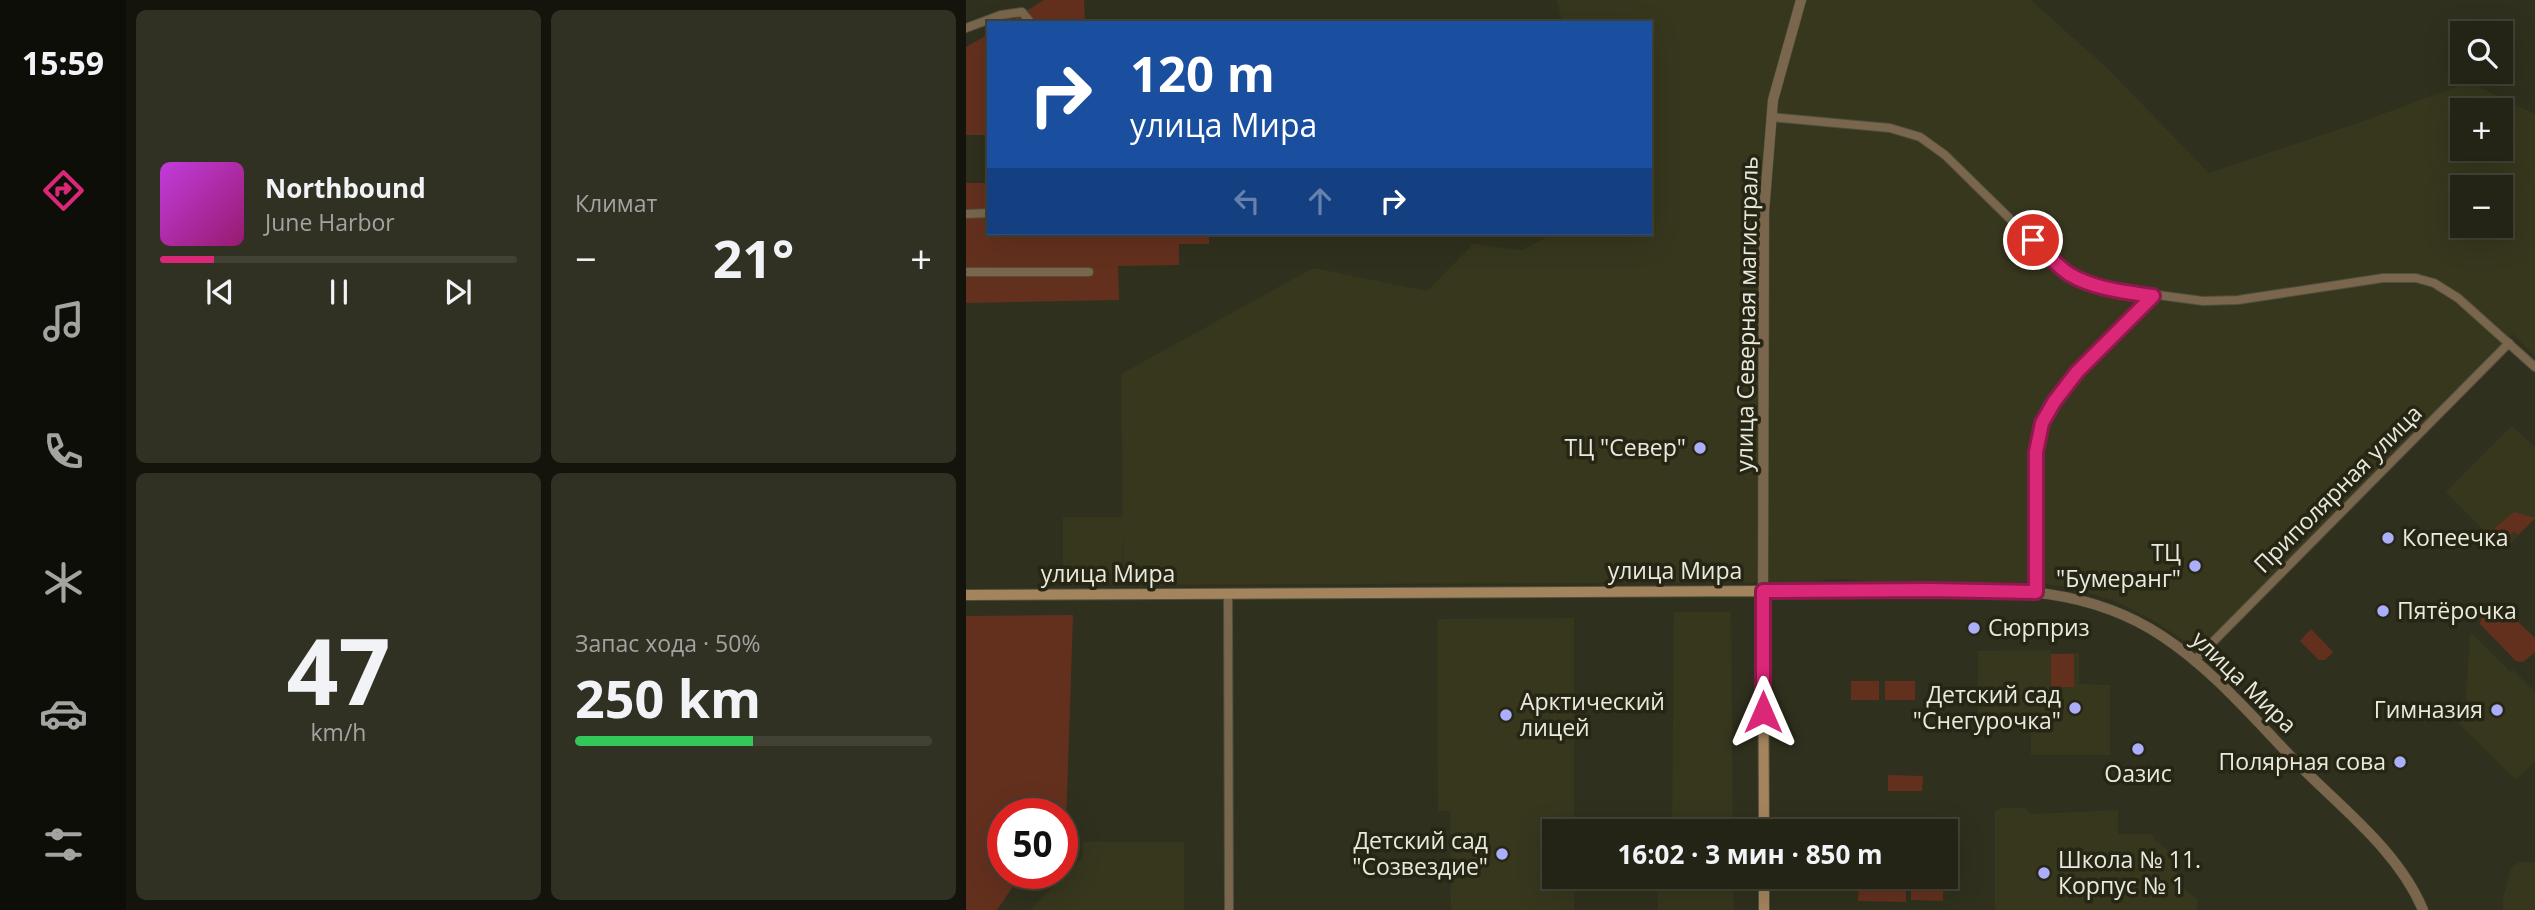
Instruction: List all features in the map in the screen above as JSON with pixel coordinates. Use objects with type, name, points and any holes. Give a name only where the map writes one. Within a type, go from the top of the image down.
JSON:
[{"type":"main road","name":"улица Мира","points":[[966,595],[1763,591]]},
{"type":"main road","points":[[1763,591],[1764,819]]},
{"type":"main road","points":[[1764,889],[1764,910]]},
{"type":"street","name":"улица Северная магистраль","points":[[1763,591],[1763,227],[1776,83],[1801,0]]},
{"type":"street","points":[[966,28],[1012,12],[1022,12],[1029,21]]},
{"type":"street","points":[[1771,117],[1890,128],[1920,137],[1945,155],[2067,273],[2105,288],[2187,300],[2229,300],[2383,278],[2416,278],[2434,282],[2450,291],[2535,367]]},
{"type":"street","points":[[966,214],[987,213]]},
{"type":"street","points":[[966,272],[1089,272]]},
{"type":"street","points":[[2036,592],[2036,452],[2042,423],[2077,372],[2153,296]]},
{"type":"street","name":"Приполярная улица","points":[[2194,661],[2509,343]]},
{"type":"street","name":"улица Мира","points":[[1763,591],[2036,592],[2075,598],[2114,610],[2155,631],[2194,661],[2376,842],[2402,874],[2423,910]]},
{"type":"street","points":[[1228,595],[1229,910]]},
{"type":"shaded area","points":[[1044,0],[1084,0],[1085,21],[1010,21]]},
{"type":"shaded area","points":[[1557,0],[2031,0],[2107,68],[2209,173],[2464,84],[2473,84],[2502,98],[2450,98],[2450,161],[2513,161],[2513,103],[2535,114],[2535,356],[2513,334],[2199,649],[2153,620],[2113,600],[2069,587],[2028,582],[1865,582],[1829,579],[1815,582],[1124,585],[1123,537],[1122,573],[1063,573],[1063,517],[1123,517],[1121,374],[1313,268],[1427,291],[1473,244],[1522,250],[1551,235],[1652,235],[1652,21],[1562,21]]},
{"type":"shaded area","points":[[987,35],[987,135],[966,135],[966,47]]},
{"type":"shaded area","points":[[966,183],[987,183],[987,235],[1209,235],[1209,244],[1179,244],[1179,265],[1118,266],[1119,300],[966,303]]},
{"type":"shaded area","points":[[2512,426],[2535,447],[2535,519],[2504,550],[2446,492]]},
{"type":"shaded area","points":[[2514,512],[2535,518],[2518,535],[2514,531],[2501,544],[2490,532]]},
{"type":"shaded area","points":[[2499,604],[2535,638],[2535,652],[2523,662],[2516,661],[2480,624],[2481,618],[2493,606]]},
{"type":"shaded area","points":[[1674,612],[1731,612],[1733,819],[1672,819]]},
{"type":"shaded area","points":[[1073,615],[1067,798],[987,798],[987,889],[1011,889],[997,910],[966,910],[966,616]]},
{"type":"shaded area","name":"Арктический лицей","points":[[1574,618],[1574,819],[1542,819],[1542,889],[1574,889],[1574,910],[1451,910],[1450,811],[1438,811],[1437,619]]},
{"type":"shaded area","points":[[2311,629],[2333,652],[2325,660],[2319,660],[2300,641]]},
{"type":"shaded area","name":"Гимназия","points":[[2470,632],[2510,672],[2513,670],[2535,692],[2535,761],[2516,780],[2452,717],[2466,702]]},
{"type":"shaded area","points":[[2051,650],[2051,654],[2079,653],[2079,684],[2110,685],[2110,755],[2031,755],[2031,722],[2012,712],[1978,713],[1978,651]]},
{"type":"shaded area","points":[[2051,654],[2074,654],[2074,687],[2051,687]]},
{"type":"shaded area","points":[[1851,681],[1879,681],[1879,700],[1851,700]]},
{"type":"shaded area","points":[[1885,681],[1915,681],[1915,700],[1885,700]]},
{"type":"shaded area","points":[[1888,775],[1923,776],[1922,791],[1888,791]]},
{"type":"shaded area","points":[[2002,808],[2026,808],[2030,814],[2118,810],[2118,834],[2152,834],[2153,838],[2177,858],[2177,884],[2197,899],[2197,910],[1995,910],[1995,811]]},
{"type":"shaded area","points":[[1083,842],[1184,842],[1184,910],[1030,910],[1051,889],[1078,889],[1078,863],[1083,858]]},
{"type":"shaded area","points":[[2519,862],[2535,862],[2535,910],[2503,910],[2503,898],[2511,869]]},
{"type":"shaded area","points":[[1658,889],[1733,889],[1734,910],[1658,910]]},
{"type":"shaded area","points":[[1859,889],[1906,889],[1906,902],[1858,901]]},
{"type":"shaded area","points":[[1911,889],[1943,889],[1943,901],[1911,900]]},
{"type":"place","name":"ТЦ \"Север\"","points":[[1700,448]]},
{"type":"place","name":"Копеечка","points":[[2388,538]]},
{"type":"place","name":"ТЦ \"Бумеранг\"","points":[[2195,566]]},
{"type":"place","name":"Пятёрочка","points":[[2383,611]]},
{"type":"place","name":"Сюрприз","points":[[1974,628]]},
{"type":"place","name":"Детский сад \"Снегурочка\"","points":[[2075,708]]},
{"type":"place","name":"Гимназия","points":[[2497,710]]},
{"type":"place","name":"Арктический лицей","points":[[1506,715]]},
{"type":"place","name":"Оазис","points":[[2138,749]]},
{"type":"place","name":"Полярная сова","points":[[2400,762]]},
{"type":"place","name":"Детский сад \"Созвездие\"","points":[[1502,854]]},
{"type":"place","name":"Школа № 11. Корпус № 1","points":[[2044,873]]},
{"type":"route","points":[[1763,712],[1763,591],[2036,592],[2036,452],[2042,423],[2077,372],[2153,296],[2117,291],[2086,282],[2067,273],[2033,240]]}]
